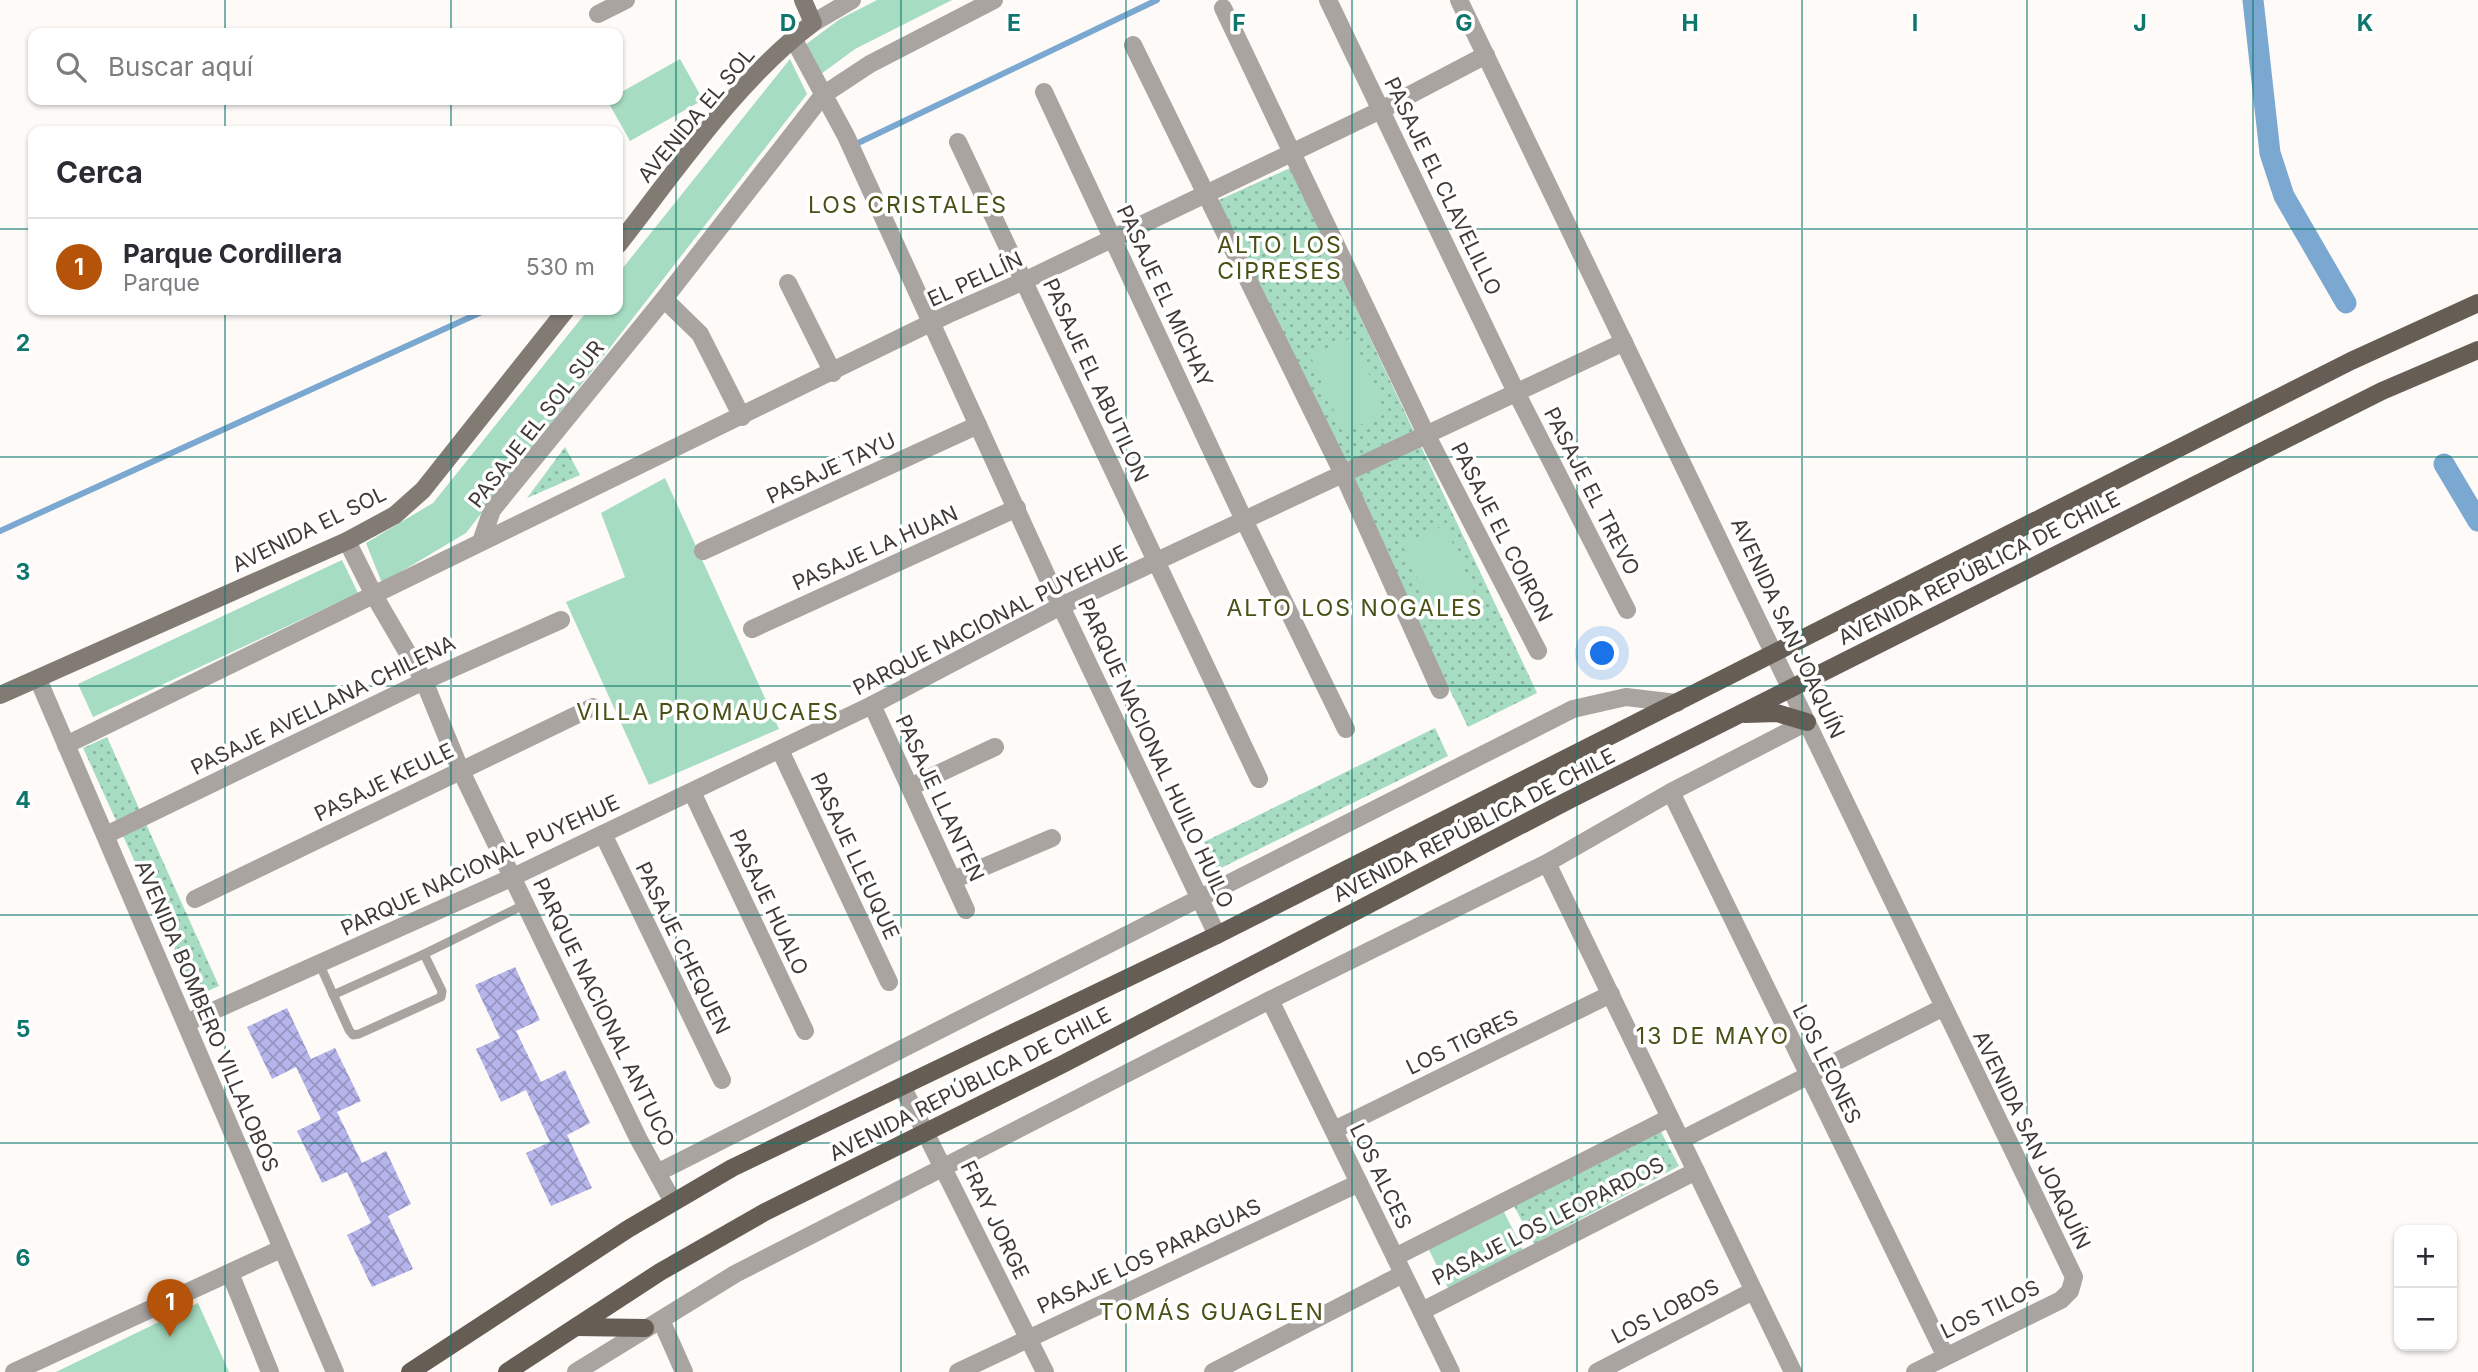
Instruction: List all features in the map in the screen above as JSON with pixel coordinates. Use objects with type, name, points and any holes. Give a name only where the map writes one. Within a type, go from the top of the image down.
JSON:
[{"type":"main road","name":"AVENIDA REPÚBLICA DE CHILE","points":[[410,1372],[673,1202],[732,1168],[1217,935],[2351,361],[2478,303]]},
{"type":"main road","name":"AVENIDA REPÚBLICA DE CHILE","points":[[507,1372],[660,1272],[765,1212],[1791,688],[2382,391],[2478,350]]},
{"type":"main road","points":[[1735,717],[1777,713],[1807,722]]},
{"type":"main road","points":[[576,1327],[653,1324]]},
{"type":"street","points":[[598,14],[626,0]]},
{"type":"street","points":[[803,0],[813,23]]},
{"type":"street","name":"AVENIDA EL SOL","points":[[623,239],[729,107],[793,38],[852,0]]},
{"type":"street","name":"PASAJE EL SOL SUR","points":[[66,745],[374,597],[481,542],[485,523],[492,510],[664,299],[823,94],[870,64],[994,0]]},
{"type":"street","name":"PASAJE EL CLAVELILLO","points":[[1328,0],[1516,392]]},
{"type":"street","name":"AVENIDA SAN JOAQUÍN","points":[[1459,0],[1775,653],[1942,1008],[2074,1277]]},
{"type":"street","name":"PASAJE EL COIRON","points":[[1223,8],[1426,434],[1538,651]]},
{"type":"street","name":"PARQUE NACIONAL HUILO HUILO","points":[[793,38],[846,136],[930,325],[1217,935]]},
{"type":"street","points":[[1133,45],[1344,476],[1440,690]]},
{"type":"street","name":"EL PELLÍN","points":[[481,542],[1381,110],[1486,55]]},
{"type":"street","name":"PASAJE EL MICHAY","points":[[1044,92],[1244,520],[1346,729]]},
{"type":"street","name":"PASAJE EL ABUTILON","points":[[958,142],[1259,779]]},
{"type":"street","points":[[788,283],[833,373]]},
{"type":"street","points":[[664,299],[700,334],[742,416]]},
{"type":"street","name":"AVENIDA EL SOL","points":[[0,695],[346,541],[395,515],[423,490],[562,315]]},
{"type":"street","name":"PARQUE NACIONAL PUYEHUE","points":[[186,1023],[604,834],[872,705],[1061,606],[1344,476],[1426,434],[1624,342]]},
{"type":"street","name":"PASAJE EL TREVO","points":[[1516,392],[1627,610]]},
{"type":"street","name":"PASAJE TAYU","points":[[704,551],[978,425]]},
{"type":"street","name":"PASAJE LA HUAN","points":[[752,629],[1017,508]]},
{"type":"street","name":"PARQUE NACIONAL ANTUCO","points":[[346,541],[374,597],[424,681],[460,769],[638,1138],[659,1172],[673,1202]]},
{"type":"street","name":"PASAJE AVELLANA CHILENA","points":[[106,835],[424,681],[561,620]]},
{"type":"street","name":"AVENIDA BOMBERO VILLALOBOS","points":[[38,678],[334,1372]]},
{"type":"street","points":[[659,1172],[1573,709],[1626,697],[1677,703]]},
{"type":"street","name":"PASAJE LLANTEN","points":[[872,705],[966,910]]},
{"type":"street","name":"PASAJE KEULE","points":[[195,899],[593,707]]},
{"type":"street","points":[[586,1369],[735,1274],[1270,1000],[1547,863],[1671,792],[1807,722]]},
{"type":"street","points":[[910,787],[995,747]]},
{"type":"street","name":"PASAJE LLEUQUE","points":[[780,750],[890,982]]},
{"type":"street","name":"PASAJE HUALO","points":[[692,792],[805,1031]]},
{"type":"street","name":"LOS LEONES","points":[[1671,792],[1945,1355]]},
{"type":"street","name":"PASAJE CHEQUEN","points":[[604,834],[722,1080]]},
{"type":"street","points":[[953,880],[1052,838]]},
{"type":"street","points":[[1547,863],[1793,1372]]},
{"type":"street","name":"LOS TIGRES","points":[[1334,1130],[1611,993]]},
{"type":"street","name":"LOS ALCES","points":[[1270,1000],[1451,1372]]},
{"type":"street","points":[[1681,1140],[1942,1008]]},
{"type":"street","name":"FRAY JORGE","points":[[903,1088],[1045,1372]]},
{"type":"street","points":[[1395,1257],[1669,1118]]},
{"type":"street","name":"PASAJE LOS LEOPARDOS","points":[[1422,1311],[1696,1171]]},
{"type":"street","name":"PASAJE LOS PARAGUAS","points":[[958,1372],[1359,1183]]},
{"type":"street","points":[[14,1372],[281,1248]]},
{"type":"street","points":[[230,1273],[270,1372]]},
{"type":"street","points":[[1213,1372],[1403,1274]]},
{"type":"street","name":"LOS TILOS","points":[[1915,1372],[2061,1300],[2070,1291],[2074,1277]]},
{"type":"street","name":"LOS LOBOS","points":[[1597,1372],[1753,1291]]},
{"type":"street","points":[[653,1324],[684,1372]]},
{"type":"lane","points":[[334,995],[526,904]]},
{"type":"lane","points":[[319,963],[354,1035],[436,1000],[442,991],[425,954]]},
{"type":"green space","points":[[877,0],[952,0],[855,49],[821,74],[805,45],[840,19]]},
{"type":"green space","points":[[680,59],[703,100],[630,141],[610,105],[623,105],[623,91]]},
{"type":"green space","points":[[790,59],[807,94],[466,533],[382,583],[366,543],[433,503],[584,315],[623,315],[623,268]]},
{"type":"green space","points":[[1290,168],[1537,693],[1468,727],[1210,204]]},
{"type":"green space","points":[[1353,337],[1386,414],[1343,432],[1310,355]]},
{"type":"green space","points":[[565,447],[580,475],[527,498]]},
{"type":"green space","points":[[665,478],[779,729],[649,785],[566,602],[625,577],[601,513]]},
{"type":"green space","points":[[1445,525],[1478,602],[1435,621],[1402,544]]},
{"type":"green space","points":[[342,560],[358,593],[93,717],[78,684]]},
{"type":"green space","points":[[1435,728],[1448,756],[1217,870],[1204,842]]},
{"type":"green space","points":[[107,737],[219,986],[196,996],[83,748]]},
{"type":"green space","points":[[1659,1128],[1679,1166],[1534,1244],[1514,1206]]},
{"type":"green space","points":[[1503,1210],[1524,1252],[1449,1290],[1428,1248]]},
{"type":"green space","points":[[198,1303],[229,1372],[56,1372]]},
{"type":"building","points":[[515,967],[540,1020],[516,1031],[541,1082],[565,1070],[590,1123],[567,1135],[592,1188],[551,1206],[526,1153],[550,1142],[526,1090],[501,1102],[476,1049],[500,1038],[475,985]]},
{"type":"building","points":[[287,1008],[311,1059],[335,1048],[361,1101],[337,1112],[362,1163],[386,1151],[411,1204],[388,1216],[413,1269],[372,1287],[347,1235],[371,1223],[347,1172],[322,1183],[297,1131],[321,1119],[296,1067],[272,1079],[247,1027]]},
{"type":"waterway","points":[[856,144],[1157,0]]},
{"type":"waterway","points":[[2253,0],[2270,153],[2284,196],[2346,303]]},
{"type":"waterway","points":[[0,531],[475,315]]},
{"type":"waterway","points":[[2444,464],[2478,521]]},
{"type":"place","name":"Parque Cordillera","points":[[170,1337]]},
{"type":"district","name":"LOS CRISTALES","points":[[908,205]]},
{"type":"district","name":"ALTO LOS CIPRESES","points":[[1280,258]]},
{"type":"district","name":"ALTO LOS NOGALES","points":[[1355,608]]},
{"type":"district","name":"VILLA PROMAUCAES","points":[[708,712]]},
{"type":"district","name":"13 DE MAYO","points":[[1713,1036]]},
{"type":"district","name":"TOMÁS GUAGLEN","points":[[1212,1312]]}]
